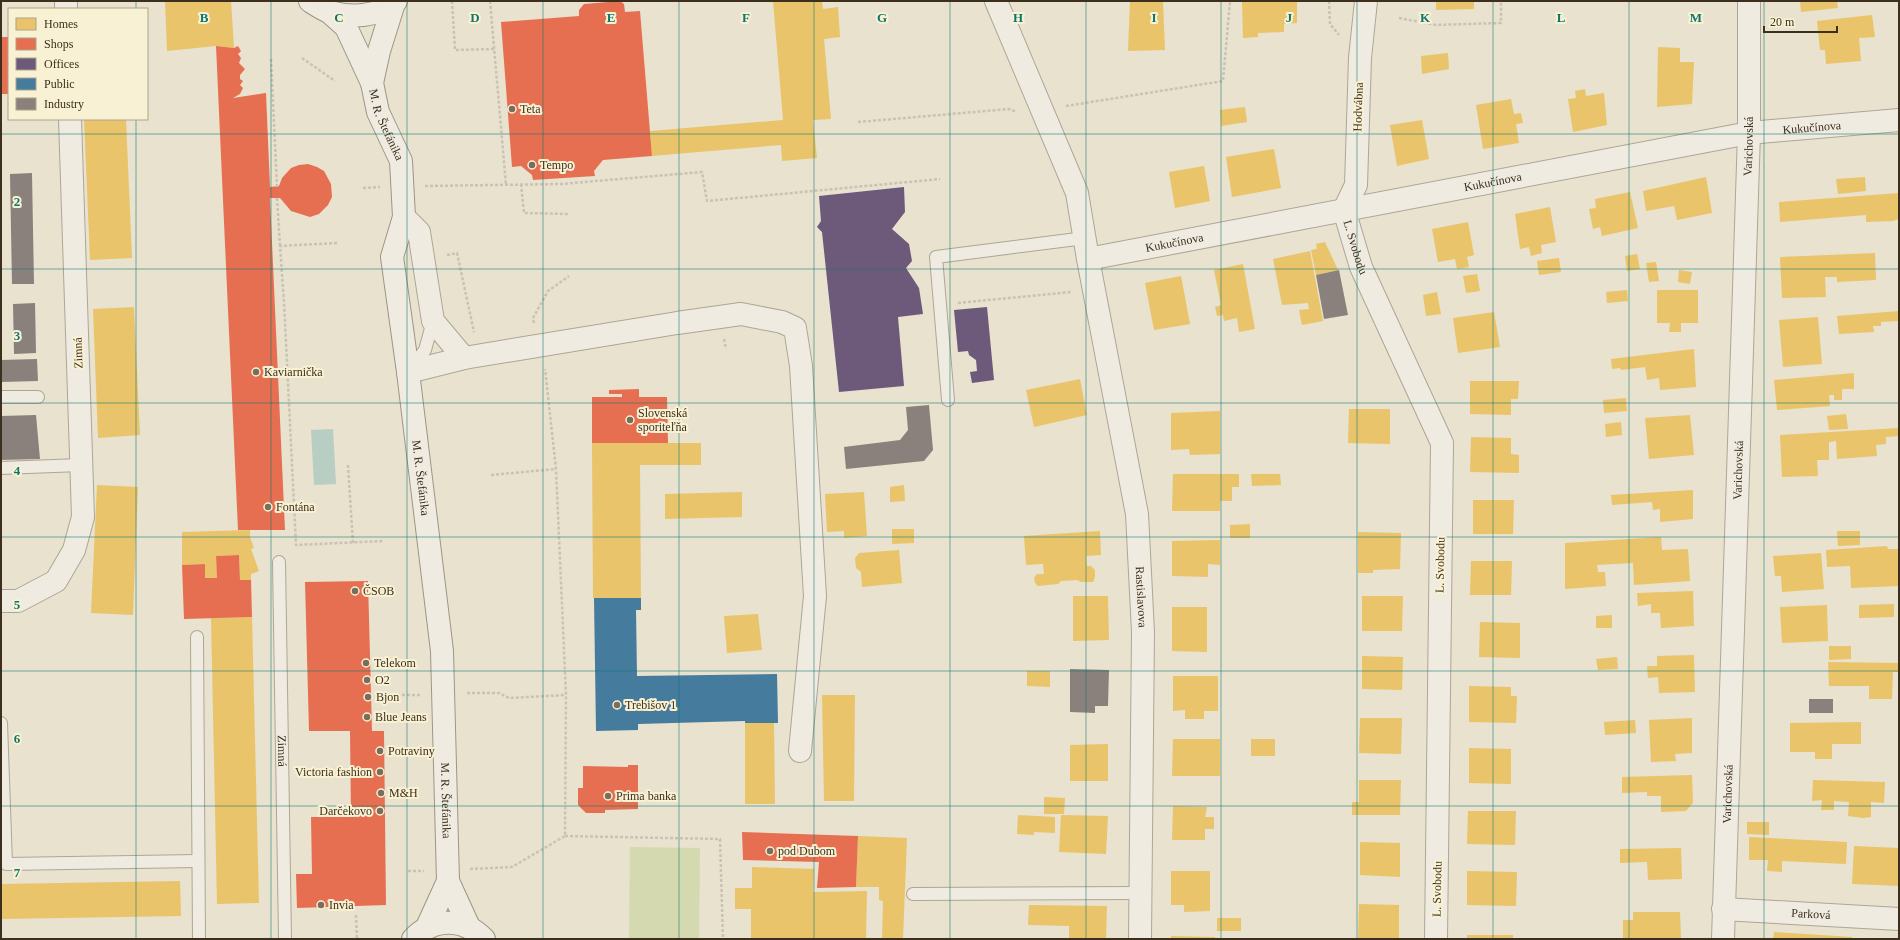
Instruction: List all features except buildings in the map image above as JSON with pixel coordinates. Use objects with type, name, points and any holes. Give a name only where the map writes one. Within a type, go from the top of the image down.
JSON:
[{"type":"street","name":"Rastislavova","points":[[996,1],[1077,193],[1086,249],[1137,514],[1143,632],[1140,939]]},
{"type":"street","name":"Hodvábna","points":[[1344,210],[1356,185],[1360,58],[1366,1]]},
{"type":"street","name":"Varichovská","points":[[1723,939],[1749,133],[1749,1]]},
{"type":"street","points":[[319,6],[348,16],[369,14],[382,10],[395,2]]},
{"type":"street","points":[[372,83],[379,51],[395,2]]},
{"type":"street","points":[[319,6],[346,27],[372,83]]},
{"type":"street","name":"M. R. Štefánika","points":[[372,83],[378,112],[401,161],[404,217],[392,257],[408,372],[442,651],[456,875],[476,933]]},
{"type":"street","name":"Zimná","points":[[1,601],[18,601],[56,582],[74,550],[83,517],[70,120]]},
{"type":"street","name":"Kukučínova","points":[[1086,249],[1344,210],[1749,133],[1899,120]]},
{"type":"street","name":"L. Svobodu","points":[[1344,210],[1361,267],[1442,442],[1436,939]]},
{"type":"street","points":[[404,217],[419,232],[433,321],[471,357]]},
{"type":"street","points":[[408,372],[471,357],[741,314],[782,322],[796,328],[801,366],[815,596],[800,751]]},
{"type":"street","name":"M. R. Štefánika","points":[[420,933],[456,875]]},
{"type":"street","name":"Parková","points":[[1723,909],[1899,919]]},
{"type":"street","points":[[420,933],[448,922],[476,933]]},
{"type":"lane","points":[[948,400],[936,257],[1086,249]]},
{"type":"lane","points":[[408,372],[425,350],[433,321]]},
{"type":"lane","points":[[1,397],[38,397]]},
{"type":"lane","points":[[1,468],[81,465]]},
{"type":"lane","name":"Zimná","points":[[279,562],[285,939]]},
{"type":"lane","points":[[197,636],[199,939]]},
{"type":"lane","points":[[1,723],[6,864],[198,861]]},
{"type":"lane","points":[[913,894],[1141,893]]},
{"type":"path","points":[[452,1],[455,50],[494,49]]},
{"type":"path","points":[[490,1],[506,185]]},
{"type":"path","points":[[1062,107],[1223,81],[1230,1]]},
{"type":"path","points":[[1399,18],[1436,25],[1502,23],[1501,1]]},
{"type":"path","points":[[302,58],[335,81]]},
{"type":"path","points":[[270,59],[277,186]]},
{"type":"path","points":[[858,122],[1009,109],[1019,112]]},
{"type":"path","points":[[421,186],[561,184],[702,172],[707,201],[940,179]]},
{"type":"path","points":[[521,184],[524,213],[568,214]]},
{"type":"path","points":[[362,188],[381,187]]},
{"type":"path","points":[[277,198],[284,302],[296,545],[383,541]]},
{"type":"path","points":[[280,246],[337,243]]},
{"type":"path","points":[[457,253],[471,357]]},
{"type":"path","points":[[535,330],[533,318],[548,291],[569,276]]},
{"type":"path","points":[[940,305],[1074,292]]},
{"type":"path","points":[[544,366],[547,377],[556,469],[566,695],[565,836]]},
{"type":"path","points":[[348,465],[353,543]]},
{"type":"path","points":[[491,475],[556,469]]},
{"type":"path","points":[[465,693],[499,693],[509,698],[566,695]]},
{"type":"path","points":[[387,695],[428,694]]},
{"type":"path","points":[[456,875],[512,867],[565,836],[720,839],[723,939]]},
{"type":"path","points":[[408,872],[427,871]]},
{"type":"path","points":[[356,914],[357,939]]},
{"type":"green space","points":[[630,847],[700,848],[699,939],[629,939]]},
{"type":"shaded area","points":[[333,429],[336,484],[314,485],[311,430]]},
{"type":"place","name":"Teta","points":[[512,109]]},
{"type":"place","name":"Tempo","points":[[532,165]]},
{"type":"place","name":"Kaviarnička","points":[[256,372]]},
{"type":"place","name":"Slovenská sporiteľňa","points":[[630,420]]},
{"type":"place","name":"Fontána","points":[[268,507]]},
{"type":"place","name":"ČSOB","points":[[355,591]]},
{"type":"place","name":"Telekom","points":[[366,663]]},
{"type":"place","name":"O2","points":[[367,680]]},
{"type":"place","name":"Bjon","points":[[368,697]]},
{"type":"place","name":"Trebišov 1","points":[[617,705]]},
{"type":"place","name":"Blue Jeans","points":[[367,717]]},
{"type":"place","name":"Potraviny","points":[[380,751]]},
{"type":"place","name":"Victoria fashion","points":[[380,772]]},
{"type":"place","name":"M&H","points":[[381,793]]},
{"type":"place","name":"Prima banka","points":[[608,796]]},
{"type":"place","name":"Darčekovo","points":[[380,811]]},
{"type":"place","name":"pod Dubom","points":[[770,851]]},
{"type":"place","name":"Invia","points":[[321,905]]}]
